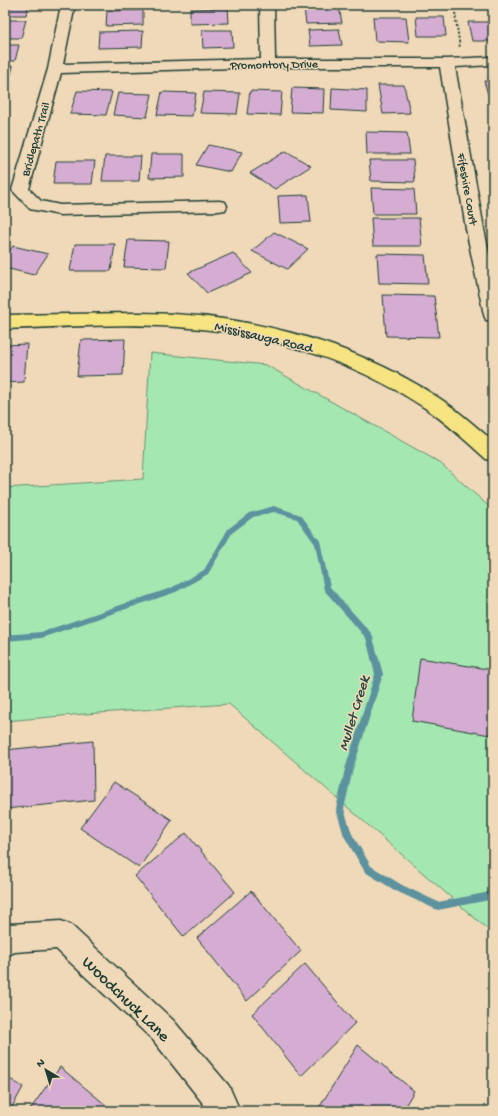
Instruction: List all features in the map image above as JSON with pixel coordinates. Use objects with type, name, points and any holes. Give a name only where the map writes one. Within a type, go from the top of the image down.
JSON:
[{"type":"main road","name":"Mississauga Road","points":[[5,322],[130,319],[189,321],[237,327],[289,339],[332,352],[372,369],[393,380],[431,402],[493,453]]},
{"type":"street","name":"Bridlepath Trail","points":[[68,5],[55,69],[20,190],[36,205],[60,210],[219,206]]},
{"type":"street","points":[[267,5],[268,63]]},
{"type":"street","name":"Promontory Drive","points":[[55,69],[268,63],[447,63],[493,61]]},
{"type":"street","name":"Fifeshire Court","points":[[447,63],[475,229],[493,315]]},
{"type":"street","points":[[475,229],[493,229]]},
{"type":"street","name":"Woodchuck Lane","points":[[5,942],[10,938],[61,935],[163,1030],[218,1097],[225,1111]]},
{"type":"path","points":[[454,5],[461,52]]},
{"type":"green space","points":[[150,353],[266,365],[439,462],[493,510],[493,934],[229,704],[5,721],[5,488],[143,479]]},
{"type":"building","points":[[5,5],[29,5],[26,15],[5,15]]},
{"type":"building","points":[[339,7],[342,23],[306,24],[304,8]]},
{"type":"building","points":[[228,8],[229,23],[190,24],[190,9]]},
{"type":"building","points":[[143,10],[143,25],[106,26],[107,11]]},
{"type":"building","points":[[373,17],[406,17],[409,42],[375,41]]},
{"type":"building","points":[[416,17],[444,17],[446,36],[418,36]]},
{"type":"building","points":[[5,20],[26,20],[21,38],[5,38]]},
{"type":"building","points":[[468,22],[493,22],[493,41],[472,41]]},
{"type":"building","points":[[339,29],[342,45],[310,46],[308,30]]},
{"type":"building","points":[[202,30],[232,30],[233,47],[203,48]]},
{"type":"building","points":[[143,31],[142,47],[98,48],[99,32]]},
{"type":"building","points":[[5,45],[19,45],[15,61],[5,61]]},
{"type":"building","points":[[5,66],[13,66],[9,83],[5,83]]},
{"type":"building","points":[[484,81],[493,81],[493,104],[491,104]]},
{"type":"building","points":[[378,85],[404,85],[410,113],[383,114]]},
{"type":"building","points":[[292,88],[324,89],[323,113],[290,112]]},
{"type":"building","points":[[332,88],[367,90],[367,112],[331,110]]},
{"type":"building","points":[[77,91],[112,92],[106,115],[70,114]]},
{"type":"building","points":[[250,91],[282,92],[280,115],[247,114]]},
{"type":"building","points":[[162,92],[196,93],[192,116],[157,115]]},
{"type":"building","points":[[204,92],[240,93],[237,114],[200,113]]},
{"type":"building","points":[[118,93],[152,94],[147,117],[113,115]]},
{"type":"building","points":[[366,132],[407,133],[410,154],[367,154]]},
{"type":"building","points":[[208,145],[242,152],[231,172],[196,165]]},
{"type":"building","points":[[286,151],[311,166],[275,189],[250,173]]},
{"type":"building","points":[[151,154],[184,154],[184,177],[149,178]]},
{"type":"building","points":[[105,156],[141,156],[139,181],[102,181]]},
{"type":"building","points":[[369,160],[413,160],[415,182],[371,181]]},
{"type":"building","points":[[56,161],[95,161],[92,184],[53,184]]},
{"type":"building","points":[[371,188],[414,189],[416,214],[373,214]]},
{"type":"building","points":[[308,195],[311,222],[280,223],[278,196]]},
{"type":"building","points":[[371,218],[419,218],[422,246],[373,246]]},
{"type":"building","points":[[274,232],[308,249],[287,269],[252,251]]},
{"type":"building","points":[[128,240],[169,241],[166,268],[124,267]]},
{"type":"building","points":[[75,244],[115,244],[111,271],[70,271]]},
{"type":"building","points":[[13,246],[48,254],[34,275],[5,268],[5,257]]},
{"type":"building","points":[[233,253],[252,273],[207,293],[188,273]]},
{"type":"building","points":[[377,254],[425,255],[428,284],[379,283]]},
{"type":"building","points":[[383,295],[434,296],[439,337],[386,336]]},
{"type":"building","points":[[125,339],[123,375],[77,376],[81,340]]},
{"type":"building","points":[[27,344],[24,382],[5,383],[5,345]]},
{"type":"building","points":[[420,658],[493,670],[490,735],[412,721]]},
{"type":"building","points":[[93,741],[94,800],[5,809],[5,750]]},
{"type":"building","points":[[114,782],[172,820],[139,868],[80,828]]},
{"type":"building","points":[[186,833],[235,892],[184,937],[135,876]]},
{"type":"building","points":[[251,891],[301,951],[247,1001],[197,938]]},
{"type":"building","points":[[305,964],[355,1023],[301,1076],[252,1014]]},
{"type":"building","points":[[358,1045],[414,1091],[402,1111],[317,1111]]},
{"type":"building","points":[[60,1067],[113,1111],[29,1111]]},
{"type":"building","points":[[5,1076],[23,1087],[10,1111],[5,1111]]},
{"type":"waterway","name":"Mullet Creek","points":[[5,638],[41,635],[173,590],[206,572],[230,531],[251,515],[274,509],[299,517],[318,543],[327,588],[369,636],[379,674],[349,769],[340,809],[348,836],[368,869],[399,888],[438,906],[486,897],[493,893]]}]
